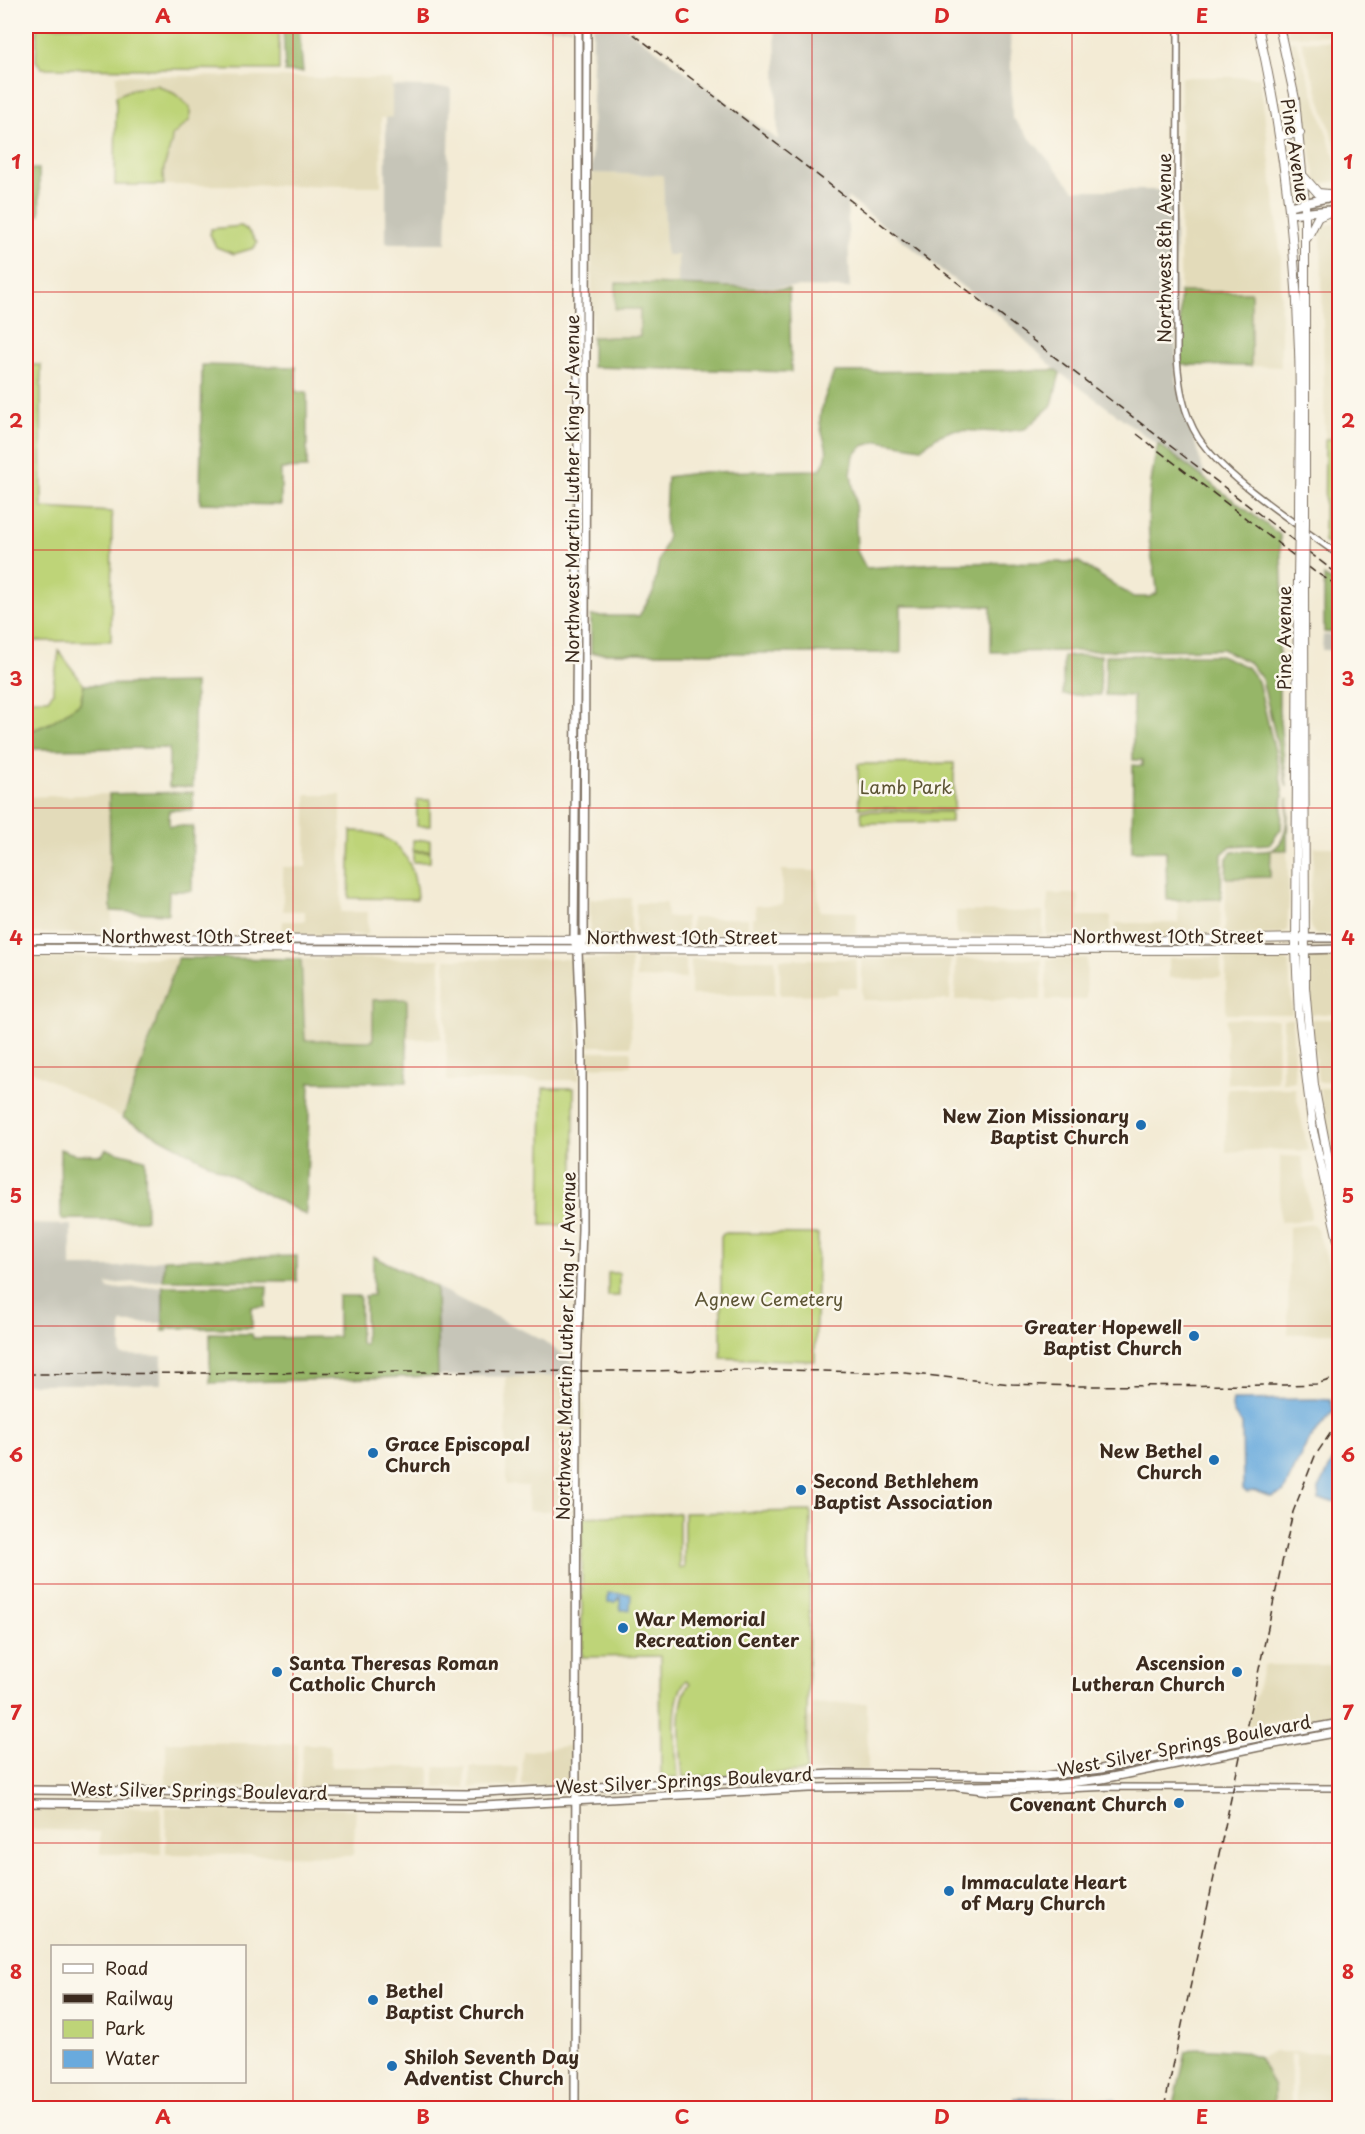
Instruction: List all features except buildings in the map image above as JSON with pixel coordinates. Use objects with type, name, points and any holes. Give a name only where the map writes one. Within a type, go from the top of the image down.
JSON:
[{"type":"highway","name":"Pine Avenue","points":[[1258,26],[1279,136],[1301,304]]},
{"type":"highway","name":"Pine Avenue","points":[[1279,26],[1300,133],[1306,213],[1301,304],[1300,950],[1302,1051],[1311,1123],[1340,1249]]},
{"type":"highway","points":[[1279,136],[1300,133]]},
{"type":"highway","points":[[1304,177],[1318,193],[1340,196]]},
{"type":"highway","points":[[1306,242],[1318,218],[1337,209]]},
{"type":"highway","name":"Northwest 10th Street","points":[[26,939],[1113,941],[1300,938]]},
{"type":"highway","points":[[57,949],[66,946],[72,939]]},
{"type":"highway","points":[[305,940],[305,950]]},
{"type":"highway","name":"Northwest 10th Street","points":[[26,949],[1300,950]]},
{"type":"highway","name":"Pine Avenue","points":[[1300,950],[1314,1085],[1340,1221]]},
{"type":"main road","name":"Northwest Martin Luther King Jr Avenue","points":[[575,2109],[577,1363],[582,1229],[582,1049],[578,951],[574,941],[578,464],[578,26]]},
{"type":"main road","name":"Northwest Martin Luther King Jr Avenue","points":[[578,951],[584,940],[587,26]]},
{"type":"main road","points":[[577,166],[586,166]]},
{"type":"main road","points":[[1290,210],[1340,196]]},
{"type":"main road","points":[[1290,210],[1306,213],[1337,209]]},
{"type":"main road","points":[[1300,938],[1340,938]]},
{"type":"main road","name":"Northwest 10th Street","points":[[1300,950],[1340,950]]},
{"type":"main road","name":"West Silver Springs Boulevard","points":[[26,1790],[467,1794],[799,1775],[1028,1776],[1072,1774],[1340,1722]]},
{"type":"main road","name":"West Silver Springs Boulevard","points":[[26,1801],[432,1807],[809,1788],[1083,1782],[1340,1732]]},
{"type":"main road","points":[[809,1788],[818,1784],[859,1783],[871,1774]]},
{"type":"main road","points":[[870,1787],[881,1779],[935,1775]]},
{"type":"main road","points":[[26,1801],[36,1793],[68,1794],[70,1790]]},
{"type":"main road","points":[[148,1804],[164,1791]]},
{"type":"main road","points":[[163,1804],[178,1791]]},
{"type":"street","name":"Northwest 8th Avenue","points":[[1179,26],[1179,379],[1191,422],[1198,437],[1218,461],[1289,520],[1340,556]]},
{"type":"street","points":[[947,1786],[991,1792],[1192,1786],[1340,1788]]},
{"type":"shaded area","points":[[501,26],[572,26],[572,28],[501,29]]},
{"type":"shaded area","points":[[593,26],[623,26],[778,140],[775,26],[1010,26],[1012,117],[1074,190],[1175,190],[1176,379],[1206,480],[1056,370],[998,314],[847,197],[850,288],[678,285],[678,255],[666,255],[663,175],[592,173]]},
{"type":"shaded area","points":[[1286,26],[1339,26],[1339,35],[1288,36]]},
{"type":"shaded area","points":[[1289,41],[1296,41],[1339,171],[1339,181],[1317,184]]},
{"type":"shaded area","points":[[1301,41],[1339,41],[1339,156]]},
{"type":"shaded area","points":[[116,75],[392,79],[392,118],[381,118],[381,186],[164,185],[161,171],[171,151],[172,136],[185,125],[132,89],[116,96]]},
{"type":"shaded area","points":[[1181,77],[1260,77],[1281,257],[1281,367],[1251,366],[1251,292],[1180,292]]},
{"type":"shaded area","points":[[392,86],[451,88],[446,243],[386,243],[386,118],[392,117]]},
{"type":"shaded area","points":[[592,173],[663,175],[666,254],[678,255],[678,285],[616,283],[640,309],[640,337],[592,337]]},
{"type":"shaded area","points":[[1339,223],[1339,439],[1325,439],[1321,226]]},
{"type":"shaded area","points":[[1323,635],[1339,635],[1339,650],[1322,650]]},
{"type":"shaded area","points":[[109,794],[112,934],[26,933],[26,797]]},
{"type":"shaded area","points":[[306,795],[341,795],[341,912],[368,912],[368,935],[282,934],[283,921],[305,921],[305,911],[283,911],[283,867],[306,867]]},
{"type":"shaded area","points":[[1315,847],[1339,847],[1339,935],[1315,934],[1310,927],[1310,891]]},
{"type":"shaded area","points":[[1270,850],[1287,850],[1289,900],[1287,931],[1279,934],[1225,935],[1226,878],[1270,877]]},
{"type":"shaded area","points":[[782,870],[816,871],[820,911],[857,912],[857,934],[752,934],[752,918],[756,918],[755,906],[783,904]]},
{"type":"shaded area","points":[[1048,894],[1079,894],[1079,916],[1111,916],[1110,936],[1047,935]]},
{"type":"shaded area","points":[[631,898],[631,935],[594,935],[590,932],[590,899]]},
{"type":"shaded area","points":[[1221,899],[1220,935],[1115,936],[1115,923],[1178,923],[1178,900]]},
{"type":"shaded area","points":[[636,903],[666,903],[667,917],[686,917],[686,934],[636,935]]},
{"type":"shaded area","points":[[956,911],[1043,912],[1043,935],[956,935]]},
{"type":"shaded area","points":[[691,918],[748,918],[748,934],[691,934]]},
{"type":"shaded area","points":[[1309,955],[1339,955],[1339,1014],[1311,1014]]},
{"type":"shaded area","points":[[26,956],[178,958],[123,1118],[26,1068]]},
{"type":"shaded area","points":[[1221,957],[1221,977],[1169,978],[1169,958]]},
{"type":"shaded area","points":[[1226,957],[1282,957],[1289,963],[1292,1014],[1226,1014]]},
{"type":"shaded area","points":[[1087,958],[1086,1000],[1046,1000],[1047,959]]},
{"type":"shaded area","points":[[301,959],[440,959],[441,1039],[407,1039],[407,999],[373,1000],[373,1041],[305,1040]]},
{"type":"shaded area","points":[[445,959],[576,959],[579,1080],[447,1081]]},
{"type":"shaded area","points":[[581,959],[631,959],[631,1046],[584,1046]]},
{"type":"shaded area","points":[[636,959],[686,959],[686,979],[636,978]]},
{"type":"shaded area","points":[[691,959],[775,959],[775,995],[691,995]]},
{"type":"shaded area","points":[[780,959],[857,959],[857,988],[838,987],[837,994],[780,995]]},
{"type":"shaded area","points":[[862,959],[951,959],[950,1000],[862,1000]]},
{"type":"shaded area","points":[[956,959],[1042,959],[1041,1000],[955,1000]]},
{"type":"shaded area","points":[[1226,1019],[1278,1019],[1277,1082],[1227,1084]]},
{"type":"shaded area","points":[[1283,1019],[1292,1019],[1295,1082],[1282,1082]]},
{"type":"shaded area","points":[[1311,1019],[1334,1019],[1334,1082],[1318,1082]]},
{"type":"shaded area","points":[[584,1051],[631,1051],[631,1066],[584,1067]]},
{"type":"shaded area","points":[[1295,1088],[1308,1151],[1268,1149],[1226,1152],[1227,1089]]},
{"type":"shaded area","points":[[1319,1088],[1339,1088],[1339,1152],[1332,1152]]},
{"type":"shaded area","points":[[1280,1156],[1302,1157],[1311,1217],[1309,1220],[1280,1222]]},
{"type":"shaded area","points":[[26,1224],[71,1225],[71,1267],[120,1267],[164,1259],[163,1280],[107,1284],[108,1289],[163,1286],[163,1323],[121,1323],[121,1355],[162,1356],[162,1384],[26,1384]]},
{"type":"shaded area","points":[[1313,1224],[1317,1229],[1339,1296],[1339,1333],[1288,1334],[1289,1227]]},
{"type":"shaded area","points":[[436,1287],[544,1341],[575,1364],[575,1377],[438,1376]]},
{"type":"shaded area","points":[[506,1376],[575,1377],[575,1511],[528,1511],[528,1486],[506,1485]]},
{"type":"shaded area","points":[[580,1377],[584,1377],[582,1511],[580,1511]]},
{"type":"shaded area","points":[[1264,1665],[1339,1665],[1339,1716],[1288,1719],[1247,1727]]},
{"type":"shaded area","points":[[867,1703],[868,1771],[806,1772],[807,1715],[808,1718],[812,1717],[812,1704]]},
{"type":"shaded area","points":[[166,1742],[298,1744],[295,1788],[166,1786]]},
{"type":"shaded area","points":[[303,1744],[330,1745],[331,1767],[430,1767],[430,1788],[300,1788]]},
{"type":"shaded area","points":[[573,1745],[572,1783],[522,1786],[523,1752]]},
{"type":"shaded area","points":[[435,1767],[465,1767],[465,1788],[435,1788]]},
{"type":"shaded area","points":[[470,1767],[518,1767],[517,1786],[470,1788]]},
{"type":"shaded area","points":[[26,1806],[161,1807],[161,1854],[100,1854],[100,1832],[26,1829]]},
{"type":"shaded area","points":[[166,1807],[356,1809],[353,1856],[166,1854]]},
{"type":"shaded area","points":[[1274,2052],[1339,2052],[1339,2108],[1296,2108],[1296,2055],[1291,2054],[1291,2108],[1274,2108],[1274,2087],[1259,2057]]},
{"type":"green space","points":[[37,26],[279,26],[279,70],[42,68],[36,61]]},
{"type":"green space","points":[[283,26],[299,26],[303,72],[285,72]]},
{"type":"green space","points":[[157,85],[175,94],[190,107],[190,120],[172,136],[163,171],[164,185],[115,185],[116,96],[132,89]]},
{"type":"green space","points":[[26,169],[39,169],[40,215],[26,214]]},
{"type":"green space","points":[[241,226],[257,243],[254,248],[234,254],[216,247],[210,234],[211,229]]},
{"type":"green space","points":[[616,283],[789,289],[791,372],[592,367],[592,337],[640,337],[640,309],[615,309]]},
{"type":"green space","points":[[1180,292],[1251,292],[1251,366],[1180,365]]},
{"type":"green space","points":[[26,365],[41,365],[42,508],[112,512],[111,641],[26,641]]},
{"type":"green space","points":[[202,365],[296,367],[296,392],[307,392],[307,468],[281,469],[281,505],[200,503]]},
{"type":"green space","points":[[1056,370],[1060,373],[1052,405],[1025,429],[1001,432],[953,430],[938,436],[921,448],[879,441],[863,446],[854,455],[851,474],[855,499],[857,551],[866,568],[938,563],[1079,562],[1133,597],[1149,597],[1157,593],[1150,544],[1149,514],[1158,444],[1280,535],[1284,618],[1279,649],[1279,711],[1287,787],[1262,679],[1250,663],[1222,649],[991,652],[991,606],[901,606],[901,653],[591,653],[591,616],[639,616],[653,593],[659,561],[667,539],[665,516],[667,477],[703,472],[820,470],[827,450],[820,414],[834,372]]},
{"type":"green space","points":[[1325,439],[1339,439],[1339,553],[1324,542]]},
{"type":"green space","points":[[1324,576],[1339,587],[1339,633],[1324,632]]},
{"type":"green space","points":[[59,651],[84,685],[80,703],[50,723],[26,733],[26,699],[48,699],[53,692]]},
{"type":"green space","points":[[1101,655],[1100,695],[1063,695],[1063,656]]},
{"type":"green space","points":[[1106,655],[1220,655],[1247,667],[1258,681],[1279,768],[1283,796],[1281,829],[1270,844],[1231,846],[1222,854],[1221,899],[1167,900],[1166,851],[1132,851],[1133,765],[1142,766],[1142,760],[1133,760],[1133,696],[1105,695]]},
{"type":"green space","points":[[195,683],[193,787],[169,787],[169,748],[29,749],[29,791],[26,791],[26,733],[50,723],[80,703],[84,685]]},
{"type":"green space","name":"Lamb Park","points":[[954,763],[954,810],[859,808],[858,764]]},
{"type":"green space","points":[[193,792],[193,810],[169,810],[169,826],[193,826],[192,891],[169,891],[168,914],[111,911],[109,794]]},
{"type":"green space","points":[[1288,798],[1287,850],[1271,850],[1277,847],[1284,835]]},
{"type":"green space","points":[[417,800],[430,800],[430,826],[417,826]]},
{"type":"green space","points":[[861,811],[951,812],[951,822],[862,823]]},
{"type":"green space","points":[[351,831],[380,836],[391,841],[400,849],[412,871],[417,899],[349,898]]},
{"type":"green space","points":[[413,840],[430,840],[430,851],[413,851]]},
{"type":"green space","points":[[1271,850],[1270,877],[1226,878],[1227,858],[1232,852]]},
{"type":"green space","points":[[413,852],[430,852],[430,862],[413,862]]},
{"type":"green space","points":[[178,958],[301,959],[305,1040],[373,1041],[373,1000],[407,999],[407,1082],[310,1082],[306,1215],[123,1118]]},
{"type":"green space","points":[[543,1088],[574,1088],[574,1225],[541,1225]]},
{"type":"green space","points":[[60,1149],[74,1154],[102,1155],[106,1149],[145,1159],[146,1220],[61,1219]]},
{"type":"green space","name":"Agnew Cemetery","points":[[724,1233],[818,1234],[815,1361],[721,1358],[721,1237]]},
{"type":"green space","points":[[297,1256],[297,1281],[163,1280],[164,1259]]},
{"type":"green space","points":[[373,1256],[436,1287],[438,1376],[210,1383],[210,1333],[252,1334],[253,1338],[338,1337],[338,1296],[360,1296],[360,1344],[365,1344],[365,1296],[373,1295]]},
{"type":"green space","points":[[608,1273],[619,1273],[619,1296],[608,1296]]},
{"type":"green space","points":[[163,1286],[267,1286],[266,1307],[252,1307],[252,1328],[168,1328],[167,1331],[163,1331]]},
{"type":"green space","points":[[811,1511],[806,1772],[683,1777],[680,1715],[685,1692],[690,1683],[686,1680],[677,1701],[675,1713],[678,1777],[661,1778],[660,1656],[582,1657],[582,1517],[679,1513],[679,1568],[684,1568],[684,1513]]},
{"type":"green space","points":[[1199,2048],[1242,2051],[1259,2057],[1274,2087],[1274,2108],[1173,2108],[1186,2052]]},
{"type":"water","points":[[1233,1400],[1330,1400],[1334,1411],[1308,1441],[1283,1493],[1271,1497],[1255,1491],[1246,1492],[1243,1489],[1242,1424],[1235,1416]]},
{"type":"water","points":[[1339,1449],[1339,1502],[1319,1500],[1318,1491]]},
{"type":"water","points":[[608,1593],[631,1594],[630,1610],[620,1610],[620,1597],[616,1602],[608,1602]]},
{"type":"water","points":[[1014,2098],[1114,2099],[1119,2103],[1119,2108],[1011,2108]]},
{"type":"railway","points":[[623,26],[1340,576]]},
{"type":"railway","points":[[1137,434],[1315,572],[1340,587]]},
{"type":"railway","points":[[26,1374],[783,1370],[905,1373],[1012,1384],[1077,1386],[1316,1384],[1340,1377]]},
{"type":"railway","points":[[1164,2108],[1293,1512],[1315,1456],[1340,1419]]},
{"type":"place","name":"New Zion Missionary Baptist Church","points":[[1141,1125]]},
{"type":"place","name":"Greater Hopewell Baptist Church","points":[[1194,1336]]},
{"type":"place","name":"Grace Episcopal Church","points":[[373,1453]]},
{"type":"place","name":"New Bethel Church","points":[[1214,1460]]},
{"type":"place","name":"Second Bethlehem Baptist Association","points":[[801,1490]]},
{"type":"place","name":"War Memorial Recreation Center","points":[[623,1628]]},
{"type":"place","name":"Santa Theresas Roman Catholic Church","points":[[277,1672]]},
{"type":"place","name":"Ascension Lutheran Church","points":[[1237,1672]]},
{"type":"place","name":"Covenant Church","points":[[1179,1803]]},
{"type":"place","name":"Immaculate Heart of Mary Church","points":[[949,1891]]},
{"type":"place","name":"Bethel Baptist Church","points":[[373,2000]]},
{"type":"place","name":"Shiloh Seventh Day Adventist Church","points":[[392,2066]]}]
